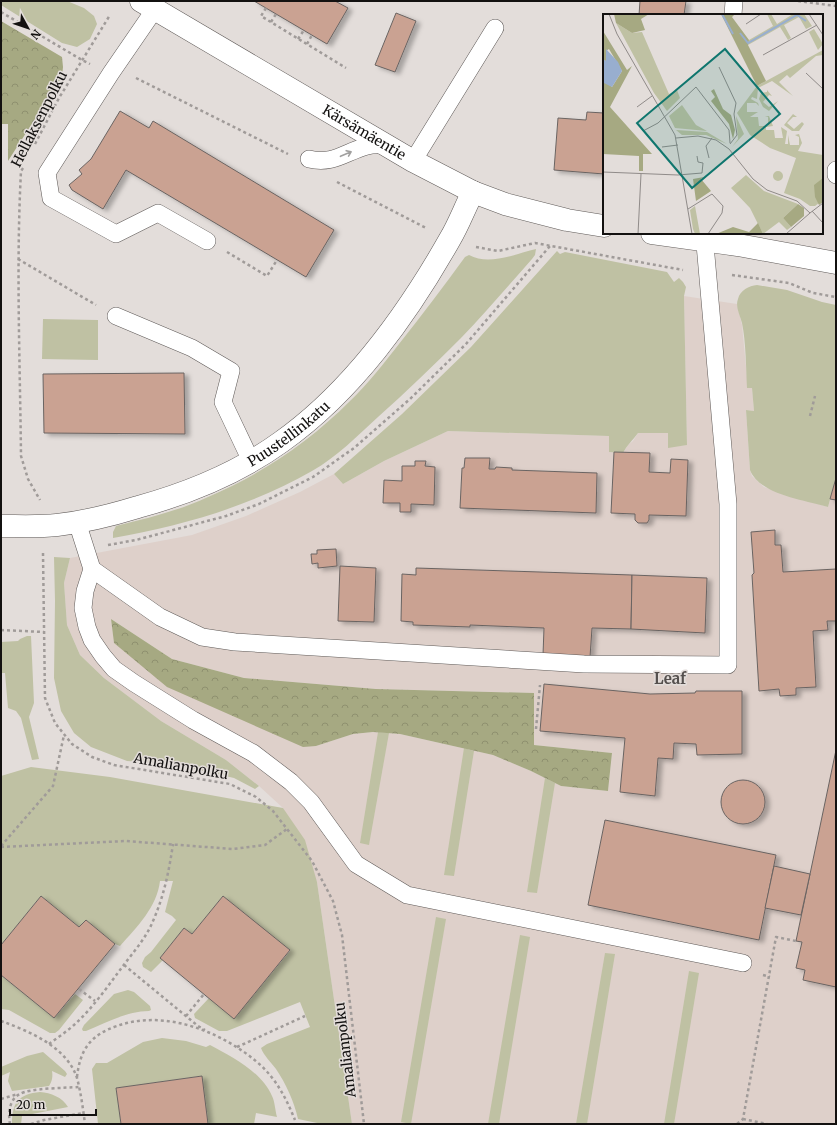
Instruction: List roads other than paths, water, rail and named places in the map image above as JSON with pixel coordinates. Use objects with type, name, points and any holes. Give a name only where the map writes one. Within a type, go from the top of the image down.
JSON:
[{"type":"street","name":"Kärsämäentie","points":[[152,4],[413,161],[473,192],[505,204],[559,218],[603,226]]},
{"type":"street","name":"Puustellinkatu","points":[[1,526],[56,526],[115,514],[168,498],[207,483],[251,461],[281,442],[302,426],[326,404],[380,346],[405,313],[451,238],[473,192]]},
{"type":"street","points":[[665,234],[704,237],[836,263]]},
{"type":"lane","points":[[733,14],[734,1]]},
{"type":"lane","points":[[152,4],[111,73],[47,172],[51,198],[116,234],[158,213],[207,241]]},
{"type":"lane","points":[[413,161],[495,28]]},
{"type":"lane","points":[[309,159],[320,161],[333,160],[367,146],[386,145]]},
{"type":"lane","points":[[836,170],[836,175]]},
{"type":"lane","points":[[92,569],[160,617],[202,637],[235,642],[584,664],[728,665],[728,504],[704,237]]},
{"type":"lane","points":[[116,316],[192,348],[231,371],[223,402],[251,461]]},
{"type":"lane","points":[[77,522],[92,569],[85,591],[83,608],[87,627],[92,640],[114,669],[164,703],[253,753],[291,782],[311,802],[356,864],[407,895],[743,963]]},
{"type":"district","name":"Leaf","points":[[670,678]]}]
